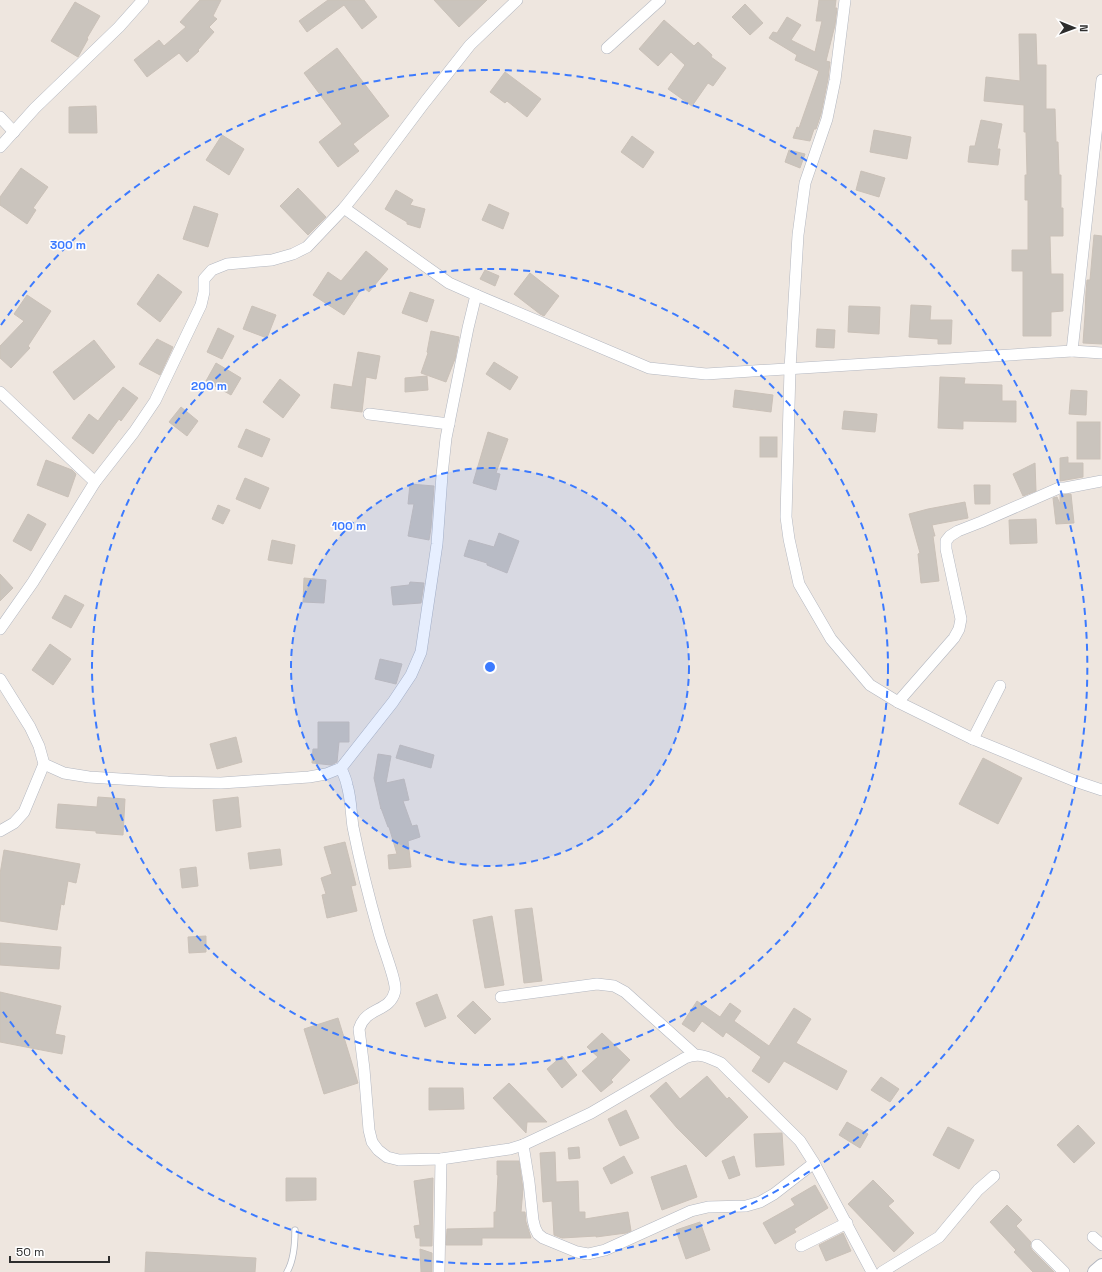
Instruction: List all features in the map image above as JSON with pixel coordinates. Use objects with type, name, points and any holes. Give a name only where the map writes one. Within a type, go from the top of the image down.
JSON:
[{"type":"street","points":[[0,147],[35,108],[120,27],[143,0]]},
{"type":"street","points":[[0,629],[33,582],[95,482],[134,432],[155,401],[201,304],[204,292],[204,279],[212,270],[227,264],[272,260],[293,254],[306,247],[344,208],[424,102],[470,45],[517,0]]},
{"type":"street","points":[[607,48],[660,0]]},
{"type":"street","points":[[845,0],[835,80],[827,119],[805,183],[798,235],[790,369],[786,518],[788,539],[799,584],[831,639],[870,684],[898,702],[973,739],[1102,790]]},
{"type":"street","points":[[1072,351],[1098,163],[1102,80]]},
{"type":"street","points":[[0,116],[14,132]]},
{"type":"street","points":[[344,208],[449,283],[649,368],[706,374],[1072,351],[1102,353]]},
{"type":"street","points":[[44,764],[64,773],[89,777],[168,782],[221,783],[309,777],[326,774],[341,768],[393,702],[411,675],[422,652],[438,544],[442,475],[449,424],[476,295]]},
{"type":"street","points":[[0,392],[95,482]]},
{"type":"street","points":[[369,414],[449,424]]},
{"type":"street","points":[[898,702],[954,638],[959,629],[961,619],[946,549],[946,541],[950,536],[958,531],[1059,488],[1102,481]]},
{"type":"street","points":[[0,679],[30,727],[39,746],[44,764],[24,812],[14,823],[0,831]]},
{"type":"street","points":[[973,739],[1000,686]]},
{"type":"street","points":[[341,768],[347,785],[353,827],[373,915],[382,947],[395,983],[395,990],[388,1004],[364,1018],[359,1029],[369,1130],[372,1142],[386,1157],[399,1160],[441,1160],[523,1146],[591,1113],[694,1054]]},
{"type":"street","points":[[501,997],[597,984],[614,986],[625,992],[694,1054],[708,1057],[721,1063],[800,1141],[814,1163],[872,1272]]},
{"type":"street","points":[[523,1146],[530,1182],[533,1220],[538,1234],[543,1238],[577,1252],[588,1254],[606,1250],[691,1211],[708,1207],[746,1206],[760,1202],[774,1194],[814,1163]]},
{"type":"street","points":[[439,1272],[441,1160]]},
{"type":"street","points":[[882,1272],[939,1237],[978,1190],[994,1176]]},
{"type":"street","points":[[801,1246],[846,1222]]},
{"type":"street","points":[[1094,1237],[1102,1245]]},
{"type":"street","points":[[1037,1245],[1064,1272]]},
{"type":"street","points":[[1095,1272],[1102,1266]]},
{"type":"lane","points":[[287,1272],[295,1245],[295,1230]]},
{"type":"building","points":[[200,0],[221,0],[213,16],[217,19],[209,27],[214,32],[198,50],[199,51],[187,62],[179,53],[147,77],[134,60],[159,40],[164,46],[186,27],[180,22]]},
{"type":"building","points":[[328,0],[364,0],[377,17],[362,29],[344,5],[307,32],[299,21]]},
{"type":"building","points":[[434,0],[487,0],[459,27]]},
{"type":"building","points":[[819,0],[836,0],[835,8],[837,8],[835,25],[826,61],[830,62],[821,114],[810,141],[793,138],[797,127],[799,128],[819,71],[795,60],[797,55],[769,38],[773,32],[777,33],[787,17],[801,25],[791,40],[815,52],[822,21],[816,21]]},
{"type":"building","points":[[75,2],[100,16],[78,57],[51,41]]},
{"type":"building","points":[[745,4],[763,23],[750,35],[732,17]]},
{"type":"building","points":[[664,20],[694,46],[698,42],[712,55],[711,57],[726,68],[713,86],[708,83],[692,106],[668,89],[685,65],[671,52],[658,66],[639,49]]},
{"type":"building","points":[[1019,34],[1036,34],[1037,65],[1046,65],[1046,109],[1055,109],[1059,175],[1061,175],[1063,236],[1050,236],[1051,274],[1063,274],[1063,311],[1051,312],[1051,336],[1023,336],[1023,271],[1012,271],[1012,250],[1028,250],[1028,200],[1025,200],[1025,175],[1027,175],[1024,105],[984,101],[986,77],[1020,81]]},
{"type":"building","points":[[337,48],[389,116],[353,144],[359,151],[338,167],[319,142],[342,124],[304,73]]},
{"type":"building","points":[[505,72],[541,99],[527,117],[507,101],[505,103],[490,92]]},
{"type":"building","points":[[96,106],[97,133],[69,133],[69,107]]},
{"type":"building","points":[[981,120],[1002,124],[997,149],[1000,149],[998,165],[968,162],[970,146],[975,146]]},
{"type":"building","points":[[874,130],[911,137],[907,159],[870,152]]},
{"type":"building","points":[[222,135],[244,149],[229,175],[206,160]]},
{"type":"building","points":[[632,136],[654,152],[643,168],[621,152]]},
{"type":"building","points":[[789,150],[805,154],[800,168],[785,162]]},
{"type":"building","points":[[21,168],[48,187],[33,208],[36,210],[27,224],[0,205],[0,197]]},
{"type":"building","points":[[861,171],[885,178],[879,197],[856,190]]},
{"type":"building","points":[[298,188],[326,217],[308,235],[280,206]]},
{"type":"building","points":[[396,190],[413,200],[410,205],[425,209],[420,228],[407,224],[407,222],[385,209]]},
{"type":"building","points":[[489,204],[509,213],[503,229],[482,220]]},
{"type":"building","points":[[194,206],[218,214],[208,247],[183,239]]},
{"type":"building","points":[[1094,235],[1102,236],[1102,344],[1083,343],[1087,280],[1090,280]]},
{"type":"building","points":[[366,251],[388,269],[369,292],[363,287],[344,315],[313,295],[328,272],[341,281]]},
{"type":"building","points":[[485,270],[499,276],[495,286],[480,279]]},
{"type":"building","points":[[530,273],[559,296],[544,316],[514,294]]},
{"type":"building","points":[[158,274],[182,292],[160,322],[137,304]]},
{"type":"building","points":[[410,292],[434,300],[427,322],[402,313]]},
{"type":"building","points":[[27,295],[51,311],[28,346],[30,348],[11,368],[0,358],[0,346],[24,321],[14,314]]},
{"type":"building","points":[[911,305],[931,306],[930,320],[952,320],[951,344],[938,344],[938,339],[909,337]]},
{"type":"building","points":[[252,306],[276,315],[267,338],[243,329]]},
{"type":"building","points":[[849,306],[880,307],[879,334],[848,332]]},
{"type":"building","points":[[218,328],[234,336],[222,359],[207,352]]},
{"type":"building","points":[[817,329],[835,330],[834,348],[816,347]]},
{"type":"building","points":[[431,331],[459,337],[455,359],[446,382],[421,373],[428,353]]},
{"type":"building","points":[[157,339],[173,347],[160,375],[139,364]]},
{"type":"building","points":[[94,340],[115,367],[74,400],[53,372]]},
{"type":"building","points":[[358,352],[380,356],[376,379],[366,377],[362,412],[331,408],[334,384],[352,387]]},
{"type":"building","points":[[494,362],[518,377],[510,390],[486,374]]},
{"type":"building","points":[[216,363],[241,378],[231,395],[206,381]]},
{"type":"building","points":[[427,376],[428,390],[405,392],[405,378]]},
{"type":"building","points":[[940,377],[965,378],[964,384],[1002,385],[1002,401],[1016,401],[1016,422],[963,421],[963,429],[938,428]]},
{"type":"building","points":[[280,379],[300,395],[283,418],[263,402]]},
{"type":"building","points":[[123,387],[138,398],[121,421],[119,419],[93,454],[72,438],[89,414],[98,421]]},
{"type":"building","points":[[735,390],[773,395],[771,412],[733,407]]},
{"type":"building","points":[[1071,390],[1087,391],[1086,415],[1069,414]]},
{"type":"building","points":[[181,407],[198,421],[187,436],[169,422]]},
{"type":"building","points":[[844,411],[877,414],[875,432],[842,429]]},
{"type":"building","points":[[1077,422],[1100,422],[1100,459],[1077,459]]},
{"type":"building","points":[[246,429],[270,439],[262,457],[238,447]]},
{"type":"building","points":[[488,432],[508,439],[496,473],[500,474],[496,490],[473,483]]},
{"type":"building","points":[[760,437],[777,437],[777,457],[760,457]]},
{"type":"building","points":[[1068,457],[1068,463],[1083,463],[1083,477],[1060,481],[1060,458]]},
{"type":"building","points":[[46,460],[72,470],[76,474],[68,497],[37,485]]},
{"type":"building","points":[[1035,463],[1036,491],[1023,496],[1013,474]]},
{"type":"building","points":[[245,478],[269,488],[260,509],[236,499]]},
{"type":"building","points":[[410,484],[434,486],[429,540],[408,536],[414,504],[408,504]]},
{"type":"building","points":[[974,485],[990,485],[990,504],[975,504]]},
{"type":"building","points":[[1071,494],[1074,523],[1056,524],[1053,498],[1057,497],[1060,504],[1060,495]]},
{"type":"building","points":[[965,502],[968,518],[932,525],[935,536],[933,536],[939,581],[921,583],[918,554],[920,553],[909,514]]},
{"type":"building","points":[[218,505],[230,510],[223,524],[212,519]]},
{"type":"building","points":[[28,514],[46,524],[31,551],[13,541]]},
{"type":"building","points":[[1036,519],[1037,543],[1010,544],[1009,520]]},
{"type":"building","points":[[499,533],[519,541],[507,573],[487,565],[487,563],[464,556],[469,540],[494,547]]},
{"type":"building","points":[[272,540],[295,545],[292,564],[268,560]]},
{"type":"building","points":[[0,574],[13,588],[0,601]]},
{"type":"building","points":[[304,578],[326,580],[324,603],[303,602]]},
{"type":"building","points":[[410,582],[424,583],[421,603],[393,605],[391,587],[409,585]]},
{"type":"building","points":[[65,595],[84,605],[71,628],[52,618]]},
{"type":"building","points":[[50,644],[71,659],[53,685],[32,670]]},
{"type":"building","points":[[380,659],[402,664],[396,684],[375,679]]},
{"type":"building","points":[[318,722],[349,722],[349,742],[339,742],[337,762],[331,765],[312,763],[313,749],[318,749]]},
{"type":"building","points":[[236,737],[242,762],[217,769],[210,744]]},
{"type":"building","points":[[400,745],[434,755],[431,768],[396,758]]},
{"type":"building","points":[[378,754],[391,756],[386,783],[404,779],[409,800],[403,801],[412,826],[417,825],[420,837],[408,841],[411,867],[389,869],[388,855],[397,854],[389,827],[381,809],[374,778]]},
{"type":"building","points":[[983,758],[1022,778],[998,824],[959,804]]},
{"type":"building","points":[[98,797],[125,799],[123,835],[56,828],[58,804],[97,807]]},
{"type":"building","points":[[238,797],[241,827],[216,831],[213,800]]},
{"type":"building","points":[[345,842],[356,885],[351,886],[357,911],[327,918],[322,895],[326,894],[321,878],[332,874],[324,847]]},
{"type":"building","points":[[280,849],[282,865],[250,869],[248,853]]},
{"type":"building","points":[[4,850],[80,864],[76,883],[68,881],[64,905],[61,904],[57,930],[0,921],[0,874]]},
{"type":"building","points":[[196,867],[198,886],[182,888],[180,869]]},
{"type":"building","points":[[532,908],[542,981],[524,983],[515,910]]},
{"type":"building","points":[[492,916],[504,985],[485,988],[473,920]]},
{"type":"building","points":[[206,936],[206,952],[189,953],[188,937]]},
{"type":"building","points":[[0,943],[61,947],[59,969],[0,965]]},
{"type":"building","points":[[0,992],[61,1006],[55,1034],[65,1036],[62,1054],[0,1042]]},
{"type":"building","points":[[437,994],[446,1018],[425,1027],[416,1003]]},
{"type":"building","points":[[473,1001],[491,1019],[475,1034],[457,1016]]},
{"type":"building","points":[[697,1001],[720,1017],[730,1003],[741,1011],[734,1021],[769,1046],[794,1008],[811,1019],[796,1043],[847,1071],[837,1090],[784,1061],[769,1083],[752,1071],[761,1057],[726,1032],[723,1037],[702,1021],[694,1032],[682,1024]]},
{"type":"building","points":[[338,1018],[358,1083],[324,1094],[304,1029]]},
{"type":"building","points":[[602,1033],[630,1060],[611,1080],[613,1082],[601,1092],[582,1071],[598,1057],[587,1047]]},
{"type":"building","points":[[562,1056],[577,1075],[562,1088],[547,1069]]},
{"type":"building","points":[[707,1076],[727,1099],[729,1097],[748,1117],[706,1157],[677,1128],[650,1096],[666,1082],[680,1099]]},
{"type":"building","points":[[881,1077],[899,1089],[890,1102],[871,1090]]},
{"type":"building","points":[[509,1083],[547,1122],[527,1122],[526,1133],[493,1098]]},
{"type":"building","points":[[429,1088],[463,1088],[464,1109],[429,1110]]},
{"type":"building","points":[[626,1110],[639,1138],[620,1146],[608,1119]]},
{"type":"building","points":[[847,1122],[868,1134],[860,1148],[839,1135]]},
{"type":"building","points":[[1078,1125],[1095,1143],[1074,1163],[1057,1145]]},
{"type":"building","points":[[948,1127],[974,1140],[959,1169],[933,1155]]},
{"type":"building","points":[[782,1133],[784,1165],[756,1167],[754,1134]]},
{"type":"building","points":[[579,1147],[580,1158],[569,1159],[568,1148]]},
{"type":"building","points":[[555,1152],[556,1182],[578,1181],[579,1212],[585,1212],[585,1219],[628,1212],[631,1231],[596,1237],[562,1238],[554,1235],[552,1201],[543,1202],[540,1153]]},
{"type":"building","points":[[624,1156],[633,1173],[611,1184],[603,1168]]},
{"type":"building","points":[[734,1156],[740,1175],[729,1179],[722,1161]]},
{"type":"building","points":[[497,1161],[519,1161],[523,1189],[521,1212],[525,1212],[526,1222],[531,1238],[482,1238],[482,1245],[446,1245],[447,1229],[494,1228],[494,1212],[496,1212],[498,1175]]},
{"type":"building","points":[[686,1165],[697,1197],[662,1210],[651,1177]]},
{"type":"building","points":[[286,1178],[316,1178],[316,1200],[286,1201]]},
{"type":"building","points":[[433,1178],[432,1246],[420,1246],[420,1238],[416,1238],[414,1226],[420,1225],[414,1181]]},
{"type":"building","points":[[873,1180],[894,1201],[888,1206],[914,1233],[894,1252],[848,1204]]},
{"type":"building","points":[[815,1185],[828,1208],[794,1229],[796,1232],[775,1244],[763,1223],[795,1205],[791,1199]]},
{"type":"building","points":[[1007,1205],[1022,1220],[1016,1226],[1031,1242],[1030,1246],[1032,1250],[1054,1272],[1033,1272],[1014,1252],[1016,1250],[990,1222]]},
{"type":"building","points":[[700,1222],[710,1250],[686,1259],[676,1230]]},
{"type":"building","points":[[843,1233],[851,1251],[826,1261],[819,1245]]},
{"type":"building","points":[[420,1249],[432,1253],[432,1272],[421,1272]]},
{"type":"building","points":[[146,1252],[256,1258],[255,1272],[145,1272]]}]
